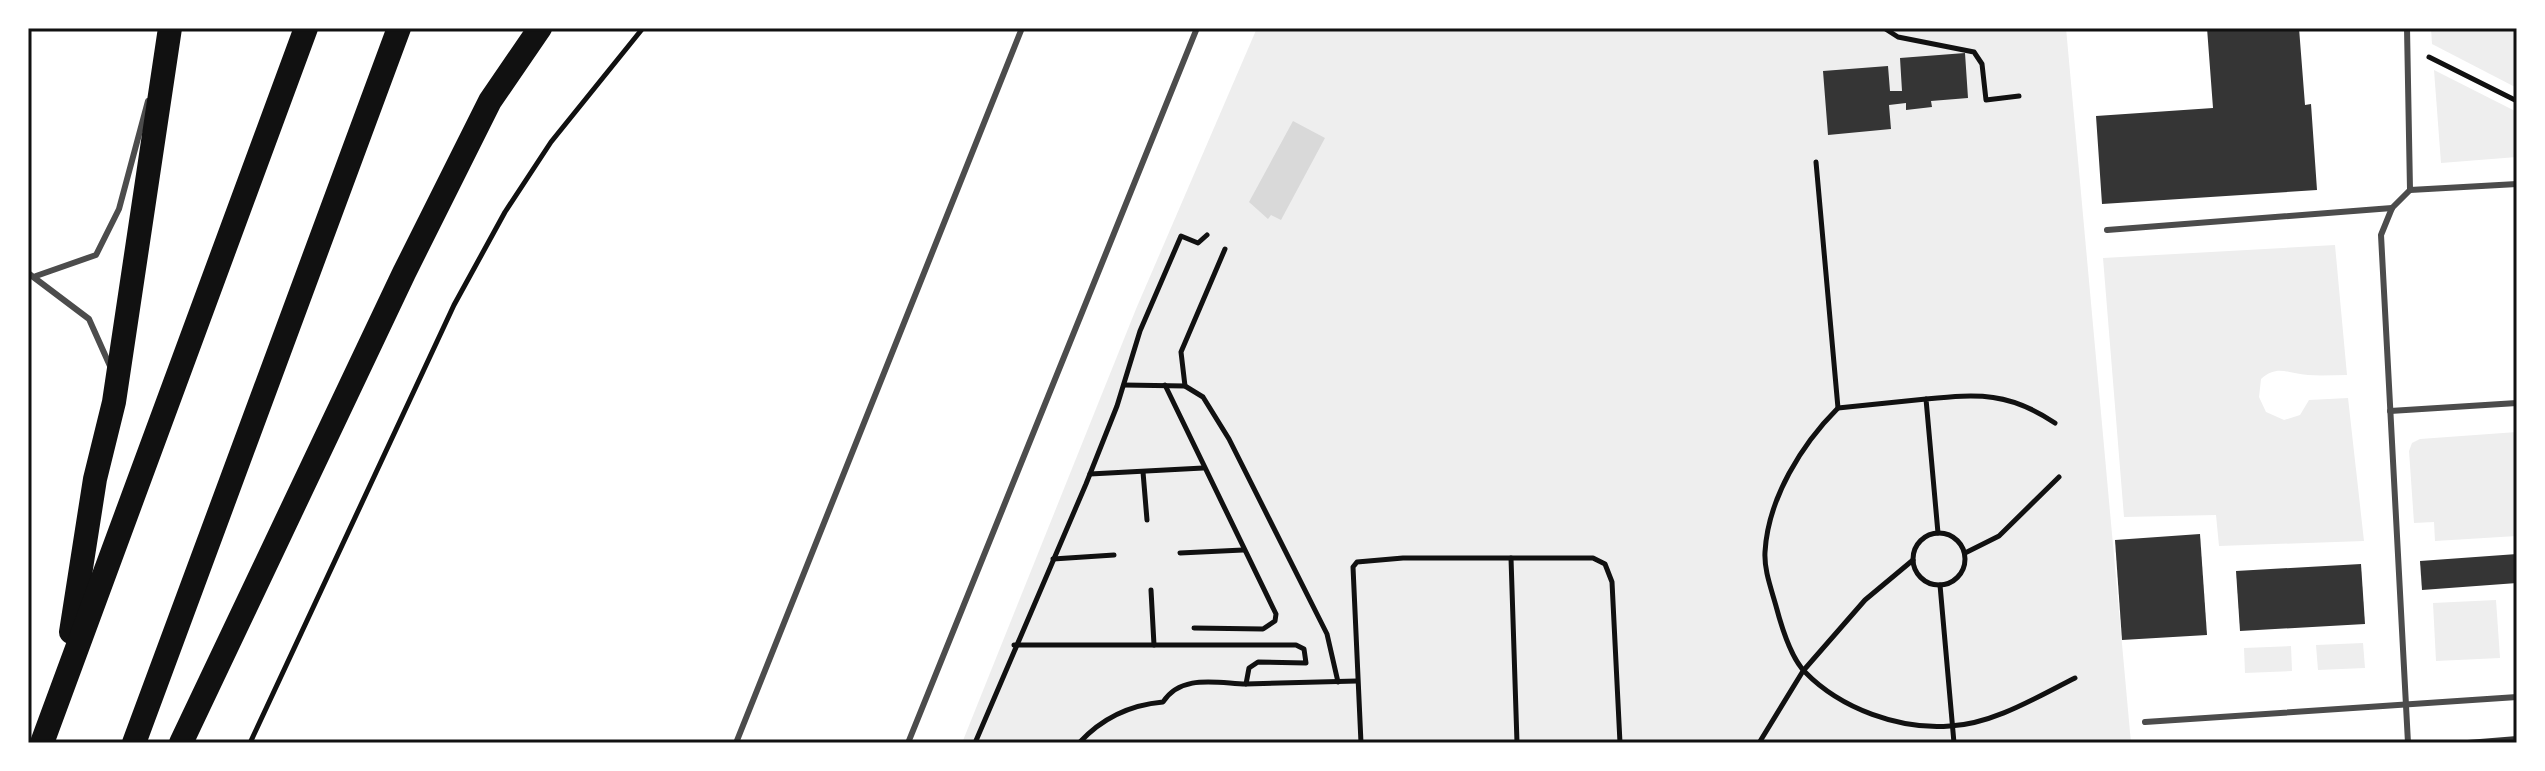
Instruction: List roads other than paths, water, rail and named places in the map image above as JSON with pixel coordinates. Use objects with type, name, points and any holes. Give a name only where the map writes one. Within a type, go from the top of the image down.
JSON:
[{"type":"highway","points":[[63,686],[95,479],[114,402],[169,28]]},
{"type":"highway","points":[[42,743],[306,28]]},
{"type":"highway","points":[[134,743],[399,28]]},
{"type":"highway","points":[[181,743],[417,246],[490,101],[540,28]]},
{"type":"lane","points":[[153,83],[169,28]]},
{"type":"lane","points":[[736,743],[1022,28]]},
{"type":"lane","points":[[908,743],[1197,28]]},
{"type":"lane","points":[[2407,28],[2410,190]]},
{"type":"lane","points":[[32,274],[96,255],[119,209],[149,97]]},
{"type":"lane","points":[[2408,743],[2381,235],[2392,208],[2410,190],[2517,184]]},
{"type":"lane","points":[[2107,230],[2392,208]]},
{"type":"lane","points":[[32,274],[89,319],[109,360],[114,402]]},
{"type":"lane","points":[[2390,411],[2517,403]]},
{"type":"lane","points":[[2145,722],[2517,697]]}]
